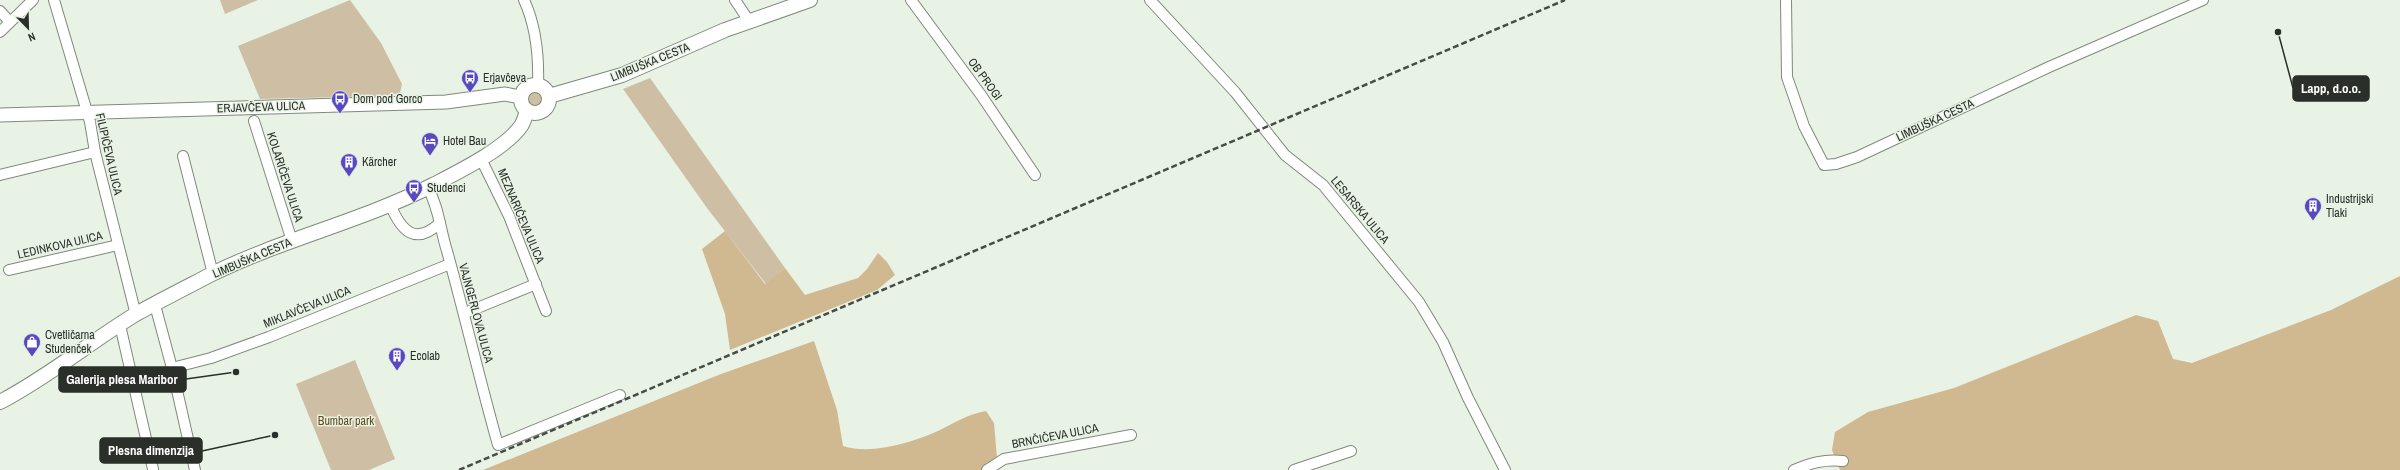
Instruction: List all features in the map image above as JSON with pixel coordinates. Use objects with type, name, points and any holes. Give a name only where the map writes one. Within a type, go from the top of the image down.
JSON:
[{"type":"main road","name":"LIMBUŠKA CESTA","points":[[549,96],[622,75],[788,3],[810,0]]},
{"type":"main road","points":[[538,85],[543,87],[549,96],[549,102],[544,110],[536,114],[523,108],[520,97],[526,87],[538,85]]},
{"type":"main road","name":"LIMBUŠKA CESTA","points":[[0,402],[28,387],[136,315],[212,274],[428,188],[481,159],[514,134],[522,125],[527,111]]},
{"type":"street","points":[[0,32],[9,21],[33,0]]},
{"type":"street","name":"FILIPIČEVA ULICA","points":[[54,0],[90,122],[95,152],[136,315]]},
{"type":"street","points":[[524,0],[529,11],[537,50],[538,85]]},
{"type":"street","points":[[735,0],[749,21]]},
{"type":"street","name":"OB PROGI","points":[[911,0],[981,95],[1035,175]]},
{"type":"street","name":"LESARSKA ULICA","points":[[1150,0],[1235,92],[1285,154],[1323,185],[1419,302],[1443,342],[1468,398],[1504,470]]},
{"type":"street","name":"LIMBUŠKA CESTA","points":[[1786,0],[1787,78],[1804,126],[1824,165],[1836,164],[1857,157],[2049,67],[2203,0]]},
{"type":"street","points":[[0,11],[9,21]]},
{"type":"street","name":"ERJAVČEVA ULICA","points":[[0,115],[446,102],[505,94],[520,97]]},
{"type":"street","name":"KOLARIČEVA ULICA","points":[[254,122],[292,241]]},
{"type":"street","points":[[0,175],[95,152]]},
{"type":"street","points":[[183,156],[212,274]]},
{"type":"street","name":"MEZNARIČEVA ULICA","points":[[481,159],[509,216],[546,311]]},
{"type":"street","name":"VAJNGERLOVA ULICA","points":[[428,188],[439,210],[440,223],[450,264],[465,313],[498,445],[620,395]]},
{"type":"street","points":[[390,204],[406,231],[415,236],[430,232],[440,223]]},
{"type":"street","name":"LEDINKOVA ULICA","points":[[9,270],[118,245]]},
{"type":"street","name":"MIKLAVČEVA ULICA","points":[[172,368],[211,358],[248,345],[450,264]]},
{"type":"street","name":"MEZNARIČEVA ULICA","points":[[465,313],[536,284]]},
{"type":"street","points":[[155,305],[172,368],[195,470]]},
{"type":"street","points":[[120,325],[153,469]]},
{"type":"street","name":"BRNČIČEVA ULICA","points":[[988,470],[1004,459],[1131,436]]},
{"type":"street","points":[[1294,470],[1350,451]]},
{"type":"street","points":[[1794,470],[1813,462],[1830,460],[1843,461]]},
{"type":"green space","points":[[220,0],[258,0],[225,14]]},
{"type":"green space","points":[[350,0],[381,43],[402,84],[400,93],[381,96],[260,99],[238,46]]},
{"type":"green space","points":[[650,78],[785,268],[766,284],[707,208],[623,89]]},
{"type":"green space","points":[[531,90],[537,90],[542,95],[540,104],[537,106],[531,106],[526,101],[526,95]]},
{"type":"green space","name":"Bumbar park","points":[[355,360],[395,459],[369,470],[331,470],[296,384]]},
{"type":"shaded area","points":[[725,231],[765,284],[785,268],[805,295],[858,278],[867,269],[878,253],[887,262],[895,275],[877,290],[730,350],[725,314],[702,249]]},
{"type":"shaded area","points":[[2400,276],[2400,470],[1840,470],[1832,450],[1835,432],[1868,412],[1954,388],[2136,315],[2158,321],[2173,359],[2192,363],[2331,310]]},
{"type":"shaded area","points":[[814,341],[837,410],[843,446],[866,449],[891,446],[915,440],[979,412],[986,411],[994,423],[998,470],[483,470],[721,374]]},
{"type":"railway","points":[[459,470],[1565,0]]},
{"type":"place","name":"Lapp, d.o.o.","points":[[2278,32]]},
{"type":"place","name":"Erjavčeva","points":[[470,93]]},
{"type":"place","name":"Dom pod Gorco","points":[[340,114]]},
{"type":"place","name":"Hotel Bau","points":[[430,156]]},
{"type":"place","name":"Kärcher","points":[[349,177]]},
{"type":"place","name":"Studenci","points":[[414,203]]},
{"type":"place","name":"Industrijski Tlaki","points":[[2313,221]]},
{"type":"place","name":"Cvetličarna Studenček","points":[[32,357]]},
{"type":"place","name":"Ecolab","points":[[397,371]]},
{"type":"place","name":"Galerija plesa Maribor","points":[[236,372]]},
{"type":"place","name":"Plesna dimenzija","points":[[275,435]]}]
